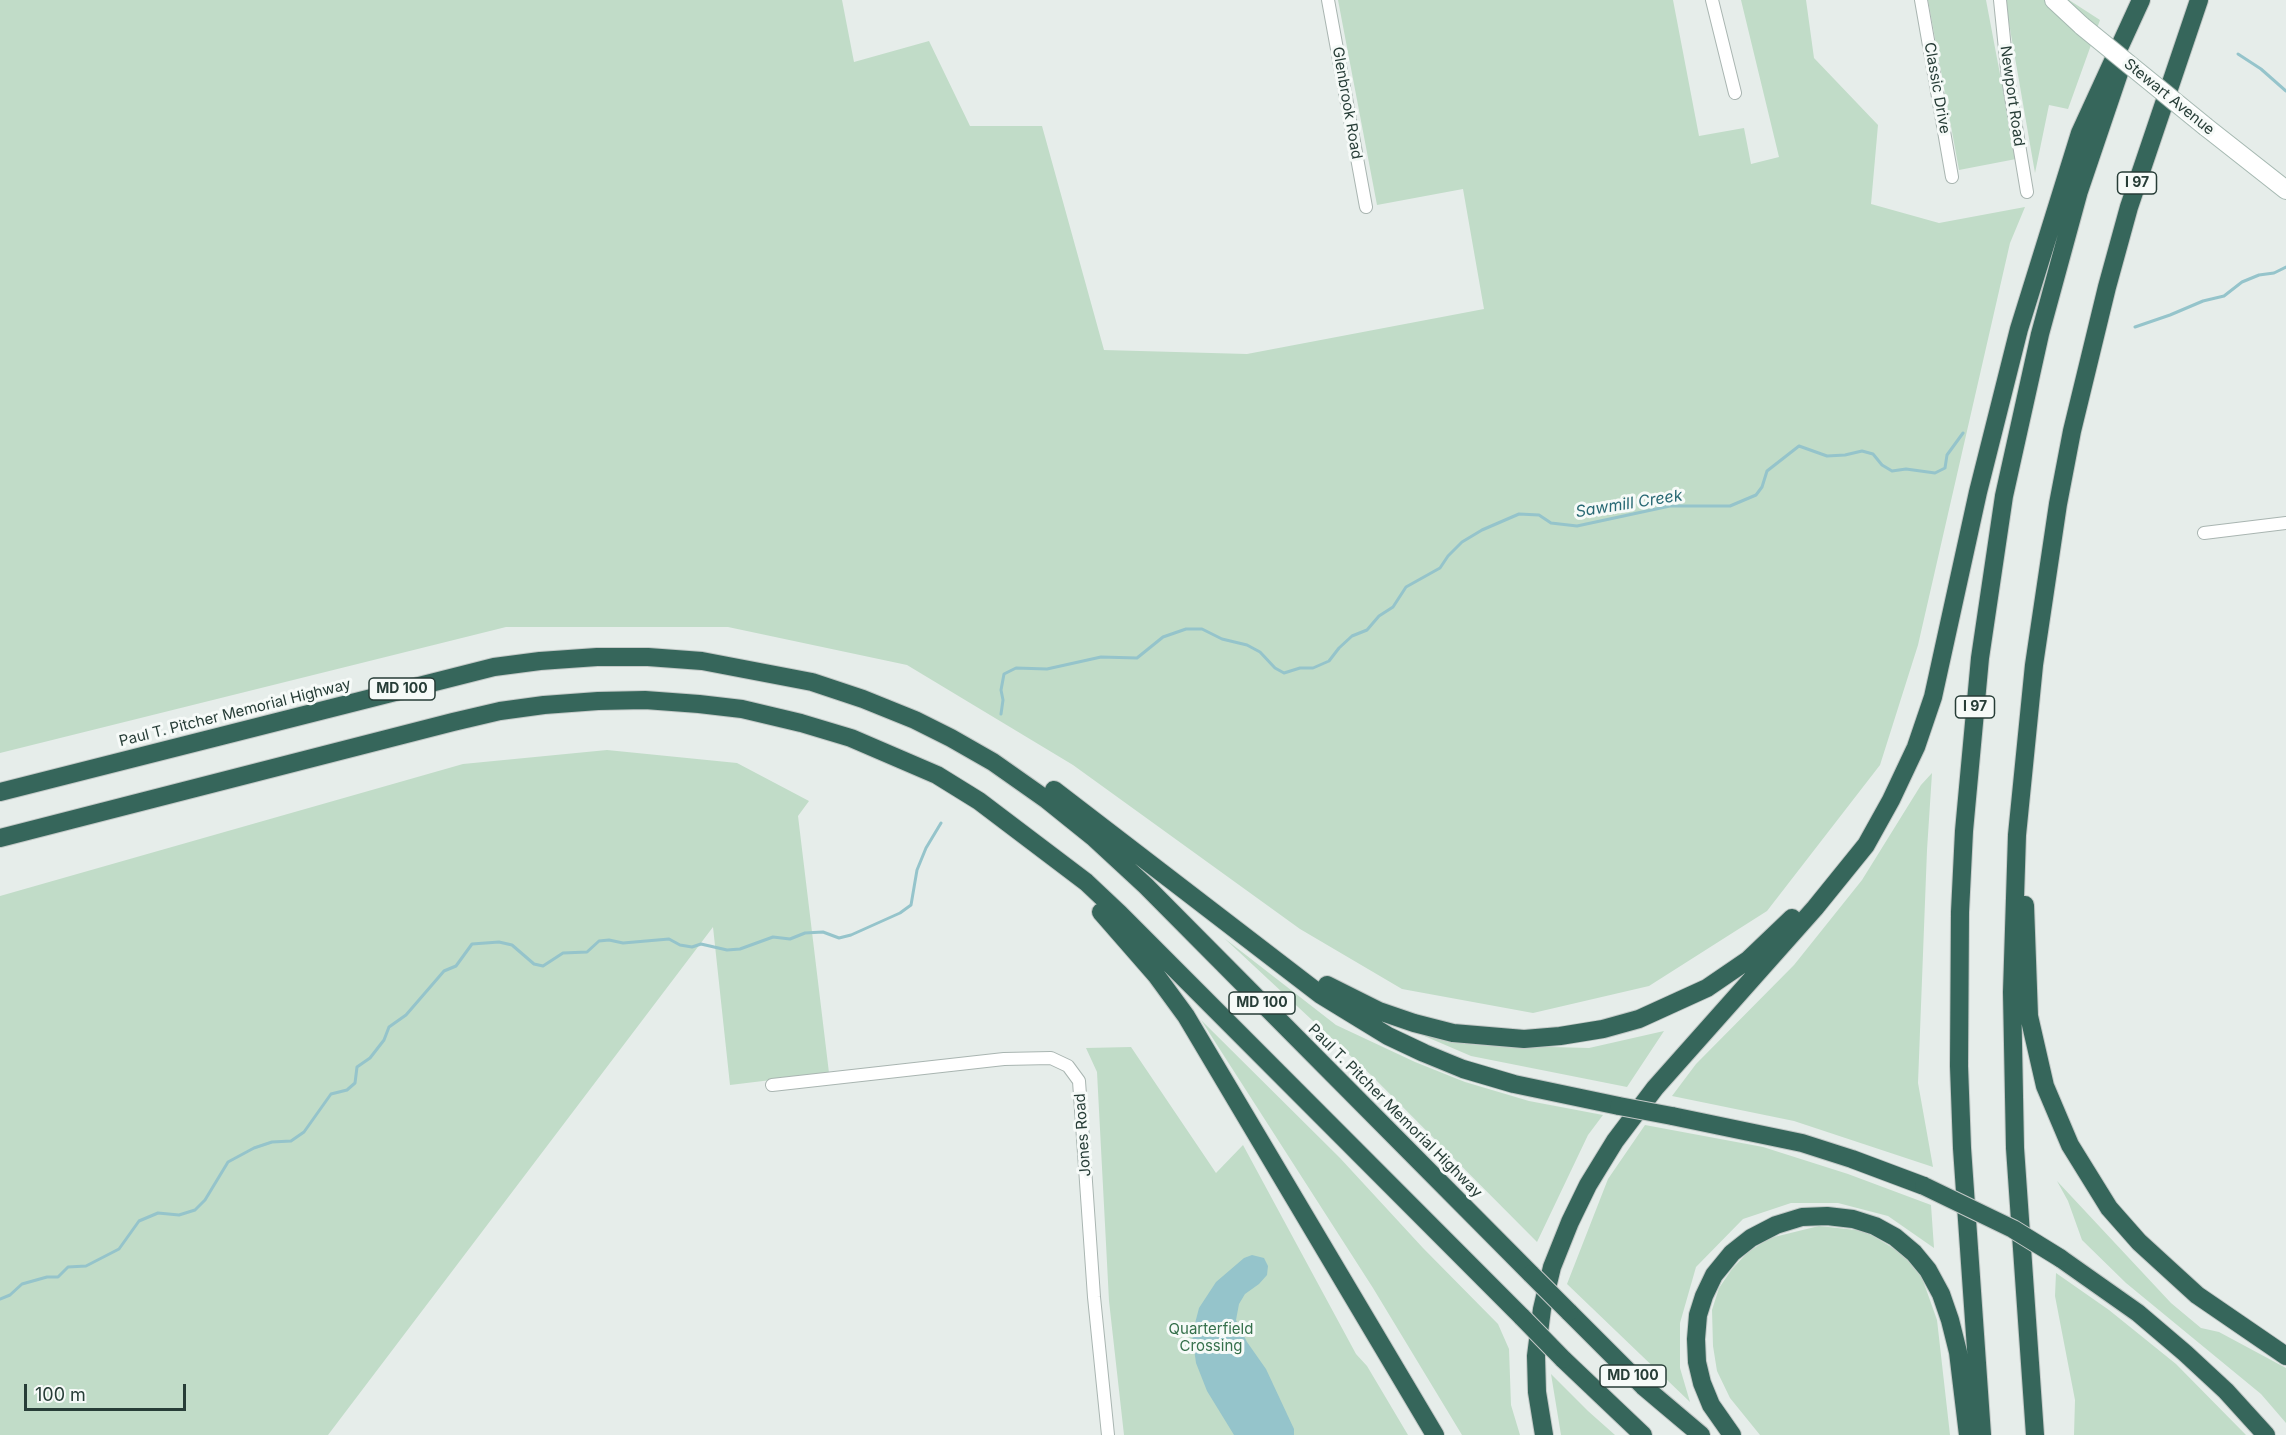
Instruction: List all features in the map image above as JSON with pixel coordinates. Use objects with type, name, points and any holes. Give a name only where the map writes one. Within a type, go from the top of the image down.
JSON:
[{"type":"highway","points":[[1544,1435],[1537,1392],[1536,1356],[1542,1309],[1552,1267],[1588,1185],[1615,1141],[1655,1088],[1815,908],[1866,845],[1891,800],[1916,747],[1933,697],[1978,492],[2019,329],[2080,133],[2142,0]]},
{"type":"highway","name":"I 97","points":[[1982,1435],[1962,1148],[1959,1066],[1960,912],[1964,831],[1980,658],[2004,495],[2040,334],[2079,191],[2142,0]]},
{"type":"highway","name":"I 97","points":[[2035,1435],[2015,1148],[2012,1069],[2013,915],[2022,773],[2045,583],[2072,431],[2106,287],[2129,207],[2199,0]]},
{"type":"highway","name":"Paul T. Pitcher Memorial Highway","points":[[0,792],[446,678],[494,667],[540,661],[607,657],[702,661],[812,682],[863,699],[915,720],[993,762],[1047,800],[1093,837],[1146,886],[1643,1386],[1701,1435]]},
{"type":"highway","name":"MD 100","points":[[0,838],[500,711],[598,701],[645,700],[742,710],[801,723],[851,738],[937,776],[979,801],[1044,853],[1086,882],[1563,1359],[1643,1435]]},
{"type":"highway","points":[[915,720],[995,754],[1054,789],[1337,1005],[1424,1053],[1463,1069],[1514,1084],[1802,1143],[1924,1186],[2004,1225],[2060,1258],[2138,1313],[2226,1391],[2266,1435]]},
{"type":"highway","points":[[2022,773],[2029,1016],[2045,1086],[2070,1145],[2109,1208],[2145,1248],[2197,1295],[2286,1356]]},
{"type":"highway","points":[[1240,932],[1344,995],[1414,1023],[1453,1033],[1487,1037],[1524,1039],[1560,1036],[1603,1029],[1639,1019],[1707,988],[1748,960],[1866,845]]},
{"type":"highway","points":[[1044,853],[1112,923],[1156,975],[1186,1016],[1434,1432]]},
{"type":"highway","points":[[1732,1435],[1711,1405],[1697,1362],[1697,1323],[1704,1296],[1714,1275],[1732,1253],[1751,1238],[1776,1225],[1802,1218],[1827,1216],[1853,1219],[1875,1226],[1895,1237],[1914,1253],[1928,1270],[1941,1294],[1958,1352],[1968,1435]]},
{"type":"street","name":"Glenbrook Road","points":[[1328,0],[1366,207]]},
{"type":"street","points":[[1712,0],[1735,93]]},
{"type":"street","name":"Classic Drive","points":[[1922,0],[1952,177]]},
{"type":"street","name":"Newport Road","points":[[2000,0],[2008,79],[2026,192]]},
{"type":"street","name":"Stewart Avenue","points":[[2054,0],[2082,26],[2286,190]]},
{"type":"street","points":[[2204,533],[2286,523]]},
{"type":"street","name":"Jones Road","points":[[772,1085],[1004,1059],[1051,1058],[1068,1066],[1079,1081],[1094,1297],[1108,1435]]},
{"type":"green space","points":[[0,0],[842,0],[854,62],[929,41],[970,126],[1042,126],[1104,350],[1247,354],[1484,309],[1463,189],[1377,205],[1338,0],[1673,0],[1699,136],[1744,128],[1751,164],[1779,157],[1741,0],[1806,0],[1814,58],[1878,125],[1871,204],[1939,223],[2025,207],[2010,243],[1918,645],[1880,765],[1767,911],[1649,986],[1533,1013],[1402,989],[1300,929],[1073,765],[907,665],[728,627],[506,627],[0,753]]},
{"type":"green space","points":[[1928,0],[1986,0],[2016,159],[1959,170]]},
{"type":"green space","points":[[2005,0],[2069,0],[2100,20],[2068,109],[2049,105],[2035,173]]},
{"type":"green space","points":[[607,750],[737,763],[809,801],[798,816],[829,1073],[730,1085],[713,927],[328,1435],[0,1435],[0,896],[463,764]]},
{"type":"green space","points":[[1932,773],[1918,1083],[1933,1167],[1794,1121],[1672,1096],[1696,1064],[1794,965],[1862,880],[1921,785]]},
{"type":"green space","points":[[1224,938],[1336,1025],[1415,1062],[1465,1082],[1529,1101],[1603,1115],[1588,1135],[1537,1242],[1371,1075]]},
{"type":"green space","points":[[1201,1020],[1340,1158],[1423,1248],[1498,1324],[1509,1349],[1511,1405],[1520,1435],[1462,1435],[1373,1288]]},
{"type":"green space","points":[[1664,1031],[1627,1087],[1471,1056],[1422,1035],[1476,1045],[1589,1048]]},
{"type":"green space","name":"Quarterfield Crossing","points":[[1131,1047],[1216,1173],[1243,1145],[1356,1354],[1367,1366],[1408,1435],[1124,1435],[1109,1301],[1097,1072],[1086,1048]]},
{"type":"green space","points":[[1645,1125],[1763,1147],[1848,1174],[1931,1205],[1934,1248],[1888,1216],[1838,1203],[1791,1203],[1743,1219],[1696,1267],[1680,1323],[1680,1368],[1690,1402],[1567,1284],[1608,1179]]},
{"type":"green space","points":[[2057,1181],[2171,1303],[2201,1328],[2219,1332],[2286,1368],[2286,1423],[2261,1394],[2126,1283],[2082,1240],[2068,1201]]},
{"type":"green space","points":[[1819,1226],[1865,1231],[1901,1253],[1920,1272],[1937,1320],[1950,1435],[1760,1435],[1730,1398],[1717,1371],[1713,1346],[1712,1310],[1719,1288],[1748,1252],[1770,1238]]},
{"type":"green space","points":[[2056,1273],[2109,1310],[2176,1364],[2246,1435],[2074,1435],[2075,1400],[2055,1296]]},
{"type":"green space","points":[[1551,1374],[1588,1411],[1615,1435],[1561,1435]]},
{"type":"water","points":[[1252,1255],[1264,1258],[1268,1266],[1267,1275],[1245,1294],[1239,1304],[1236,1320],[1247,1342],[1266,1369],[1294,1429],[1294,1435],[1234,1435],[1207,1391],[1196,1363],[1192,1335],[1199,1308],[1216,1282],[1244,1258]]},
{"type":"waterway","points":[[2238,54],[2261,69],[2286,91]]},
{"type":"waterway","name":"Sawmill Creek","points":[[2135,327],[2203,301],[2224,296],[2242,282],[2259,275],[2274,273],[2286,267]]},
{"type":"waterway","name":"Sawmill Creek","points":[[1001,714],[1004,674],[1016,668],[1047,669],[1101,657],[1137,658],[1163,637],[1186,629],[1202,629],[1222,639],[1247,645],[1260,652],[1275,668],[1284,673],[1300,668],[1313,668],[1329,661],[1352,636],[1367,630],[1379,616],[1393,607],[1406,587],[1440,568],[1462,542],[1482,530],[1519,514],[1539,515],[1551,523],[1577,526],[1670,506],[1730,506],[1756,495],[1762,487],[1767,471],[1799,446],[1827,456],[1862,451],[1873,454],[1882,465],[1892,471],[1906,469],[1935,473],[1945,468],[1947,455],[1963,433]]},
{"type":"waterway","name":"Sawmill Creek","points":[[0,1299],[10,1295],[22,1284],[47,1277],[58,1277],[68,1267],[86,1266],[119,1249],[139,1221],[158,1213],[179,1215],[195,1210],[205,1200],[228,1162],[254,1148],[272,1142],[291,1141],[304,1132],[331,1094],[347,1090],[355,1083],[357,1067],[370,1058],[384,1040],[389,1027],[406,1015],[444,971],[456,966],[472,944],[499,942],[512,945],[534,964],[543,966],[563,953],[587,952],[599,941],[609,940],[623,943],[669,939],[680,945],[692,947],[701,944],[727,950],[740,949],[773,937],[790,939],[805,933],[823,932],[839,938],[851,935],[900,913],[911,905],[917,870],[926,848],[941,823]]}]
